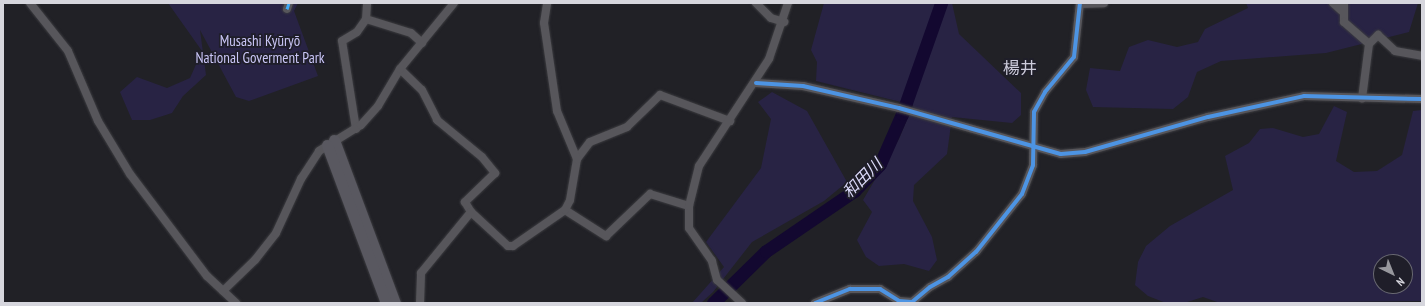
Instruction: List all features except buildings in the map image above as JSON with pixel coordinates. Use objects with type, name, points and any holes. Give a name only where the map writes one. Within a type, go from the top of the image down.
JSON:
[{"type":"street","points":[[30,3],[68,51],[98,121],[130,174],[207,276],[236,303]]},
{"type":"street","points":[[356,129],[342,41],[357,32],[366,19],[367,3]]},
{"type":"street","points":[[223,291],[255,260],[276,234],[308,166],[331,142],[356,129],[378,106],[400,69],[454,3]]},
{"type":"street","points":[[547,3],[544,23],[557,111],[577,159]]},
{"type":"street","points":[[756,3],[771,18],[784,22]]},
{"type":"street","points":[[742,303],[717,280],[712,261],[689,228],[689,206],[699,166],[756,82],[784,22],[788,3]]},
{"type":"street","points":[[815,303],[850,289],[880,289],[900,301],[912,302],[930,287],[948,277],[976,252],[1022,194],[1033,165],[1035,149],[1034,112],[1045,92],[1074,57],[1080,3],[1104,3]]},
{"type":"street","points":[[1333,3],[1343,7],[1344,22],[1369,44]]},
{"type":"street","points":[[366,19],[411,33],[422,44]]},
{"type":"street","points":[[1362,99],[1369,44],[1378,35],[1395,51],[1422,56]]},
{"type":"street","points":[[400,69],[422,90],[437,120],[482,158],[495,173],[464,202],[471,212],[508,246],[513,246],[565,210],[570,200],[577,159],[590,142],[627,127],[660,95],[730,121]]},
{"type":"street","points":[[756,82],[803,86],[899,108],[1035,149],[1061,154],[1085,152],[1208,117],[1304,96],[1362,99],[1422,99]]},
{"type":"street","points":[[331,142],[386,303]]},
{"type":"street","points":[[331,142],[395,303]]},
{"type":"street","points":[[565,210],[606,236],[650,194],[689,206]]},
{"type":"street","points":[[420,303],[421,273],[471,212]]},
{"type":"green space","name":"Musashi Kyūryō National Goverment Park","points":[[168,3],[298,3],[294,11],[318,76],[249,101],[236,97],[200,30],[206,75],[183,96],[172,113],[150,120],[132,120],[120,92],[137,77],[167,88],[190,78],[202,51]]},
{"type":"green space","points":[[824,3],[952,3],[959,34],[1021,93],[1021,115],[1012,123],[952,117],[947,154],[914,185],[913,201],[932,237],[937,260],[929,271],[904,264],[879,266],[866,257],[857,240],[872,212],[863,200],[899,139],[913,105],[816,81],[817,62],[811,50]]},
{"type":"green space","points":[[1246,3],[1418,3],[1409,32],[1326,53],[1221,61],[1197,72],[1188,97],[1173,109],[1093,107],[1086,90],[1090,68],[1120,71],[1129,47],[1148,40],[1177,47],[1198,42],[1205,29],[1248,8]]},
{"type":"green space","points":[[772,92],[807,111],[847,182],[824,201],[752,242],[713,292],[701,303],[692,303],[724,267],[706,242],[761,168],[771,119],[758,102]]},
{"type":"green space","points":[[1334,106],[1347,112],[1336,161],[1354,172],[1377,171],[1402,155],[1413,111],[1422,110],[1422,301],[1220,303],[1203,297],[1184,303],[1166,303],[1148,296],[1135,285],[1138,262],[1146,246],[1170,226],[1233,190],[1225,156],[1249,143],[1260,129],[1273,128],[1303,137],[1319,134]]},
{"type":"waterway","name":"和田川","points":[[713,303],[766,251],[854,191],[880,164],[902,114],[941,3]]},
{"type":"marked path","points":[[287,9],[289,3]]},
{"type":"cycle path","points":[[815,303],[850,289],[880,289],[899,301],[912,302],[930,287],[948,277],[976,252],[1022,194],[1033,165],[1034,112],[1045,92],[1074,57],[1080,3]]},
{"type":"cycle path","points":[[756,83],[803,86],[899,108],[1061,154],[1085,152],[1208,117],[1304,96],[1422,99]]},
{"type":"district","name":"楊井","points":[[1020,69]]}]
